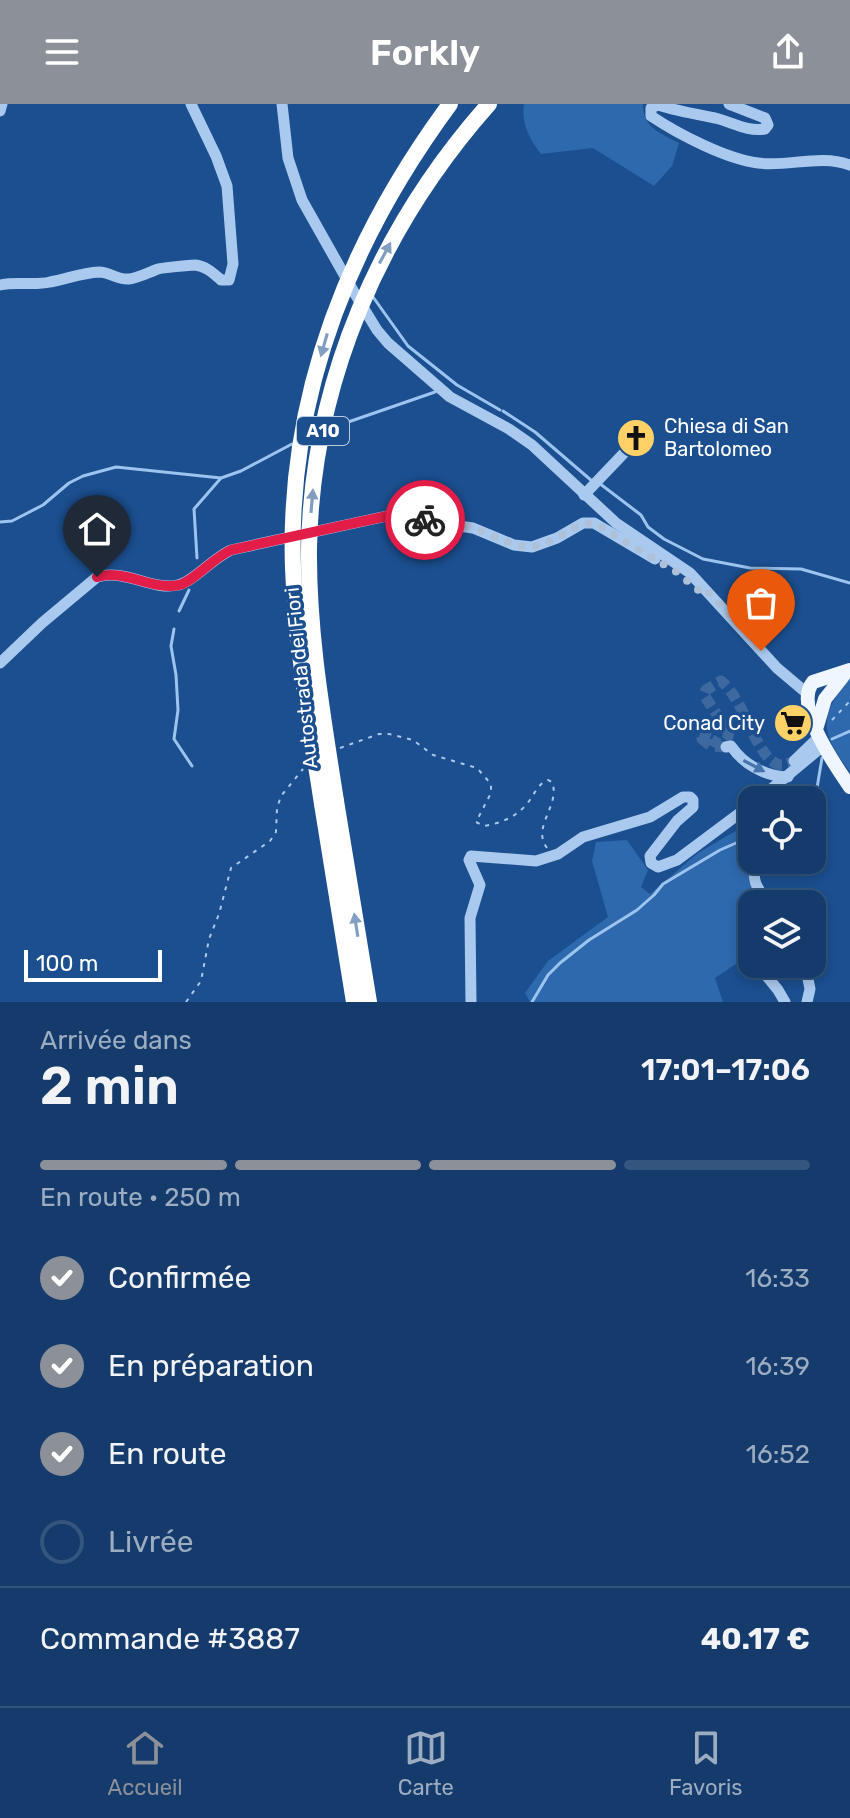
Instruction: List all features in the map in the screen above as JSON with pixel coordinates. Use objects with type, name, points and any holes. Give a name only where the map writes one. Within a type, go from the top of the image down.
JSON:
[{"type":"highway","name":"Autostrada dei Fiori","points":[[369,1002],[303,680],[293,565],[294,515],[306,415],[335,307],[360,248],[403,171],[450,104]]},
{"type":"highway","name":"Autostrada dei Fiori","points":[[354,1002],[329,802],[310,593],[312,504],[317,455],[351,329],[384,252],[444,158],[489,104]]},
{"type":"main road","points":[[848,671],[814,691],[809,705],[820,738],[850,787]]},
{"type":"street","points":[[0,111],[2,104]]},
{"type":"street","points":[[0,285],[20,281],[49,283],[71,275],[101,272],[129,279],[163,267],[169,269],[192,265],[205,267],[221,280],[229,280],[233,264],[227,186],[191,104]]},
{"type":"street","points":[[282,104],[288,158],[302,200],[377,330],[450,397],[532,445],[588,491],[616,523],[658,554],[679,565],[705,588],[761,651],[814,691]]},
{"type":"street","points":[[729,104],[765,118],[768,125],[765,129],[753,131],[658,105],[651,108],[651,116],[666,126],[743,160],[759,163],[842,162],[850,165]]},
{"type":"street","points":[[588,491],[625,452]]},
{"type":"street","points":[[0,663],[97,577],[106,574],[124,576],[176,586],[189,581],[217,557],[231,550],[387,516],[473,528],[514,545],[532,547],[557,538],[583,523],[594,523],[680,574],[696,589],[701,591],[705,588]]},
{"type":"street","points":[[794,761],[820,738]]},
{"type":"street","points":[[776,786],[788,777],[820,738]]},
{"type":"street","points":[[726,747],[731,746],[745,763],[764,772],[788,777]]},
{"type":"street","points":[[471,1002],[470,918],[480,885],[469,860],[471,856],[536,861],[558,854],[583,837],[650,817],[683,797],[690,797],[693,807],[677,821],[650,856],[651,863],[658,867],[677,860],[738,814]]},
{"type":"street","points":[[767,978],[785,1002]]},
{"type":"street","points":[[807,1002],[810,989],[808,978]]},
{"type":"path","points":[[820,738],[850,701]]},
{"type":"path","points":[[340,748],[379,734],[389,734],[413,740],[433,755],[477,768],[491,784],[491,793],[476,822],[484,826],[512,817],[548,780],[552,782],[554,800],[541,830],[542,842],[549,851],[558,854]]},
{"type":"path","points":[[186,1002],[201,981],[209,939],[231,868],[270,841],[276,832],[281,796],[300,770],[313,763]]},
{"type":"shaded area","points":[[524,104],[643,104],[649,124],[679,143],[672,166],[654,186],[593,148],[541,154],[527,131]]},
{"type":"shaded area","points":[[850,680],[850,772],[830,741],[827,724],[833,702]]},
{"type":"shaded area","points":[[738,829],[738,874],[756,874],[760,890],[738,890],[738,962],[715,978],[723,1002],[530,1002],[525,993],[548,961],[608,917],[592,861],[596,842],[627,840],[648,870],[641,887],[650,894],[698,853]]},
{"type":"waterway","points":[[373,297],[408,346],[457,385],[500,410]]},
{"type":"waterway","points":[[328,429],[435,392]]},
{"type":"waterway","points":[[503,411],[535,432],[592,481]]},
{"type":"waterway","points":[[0,522],[12,521],[43,505],[69,483],[83,476],[116,467],[221,478],[292,444]]},
{"type":"waterway","points":[[197,558],[194,509],[221,478]]},
{"type":"waterway","points":[[599,483],[641,515],[648,527],[664,539],[703,559],[750,568],[801,569],[850,583]]},
{"type":"waterway","points":[[179,611],[189,590]]},
{"type":"waterway","points":[[174,629],[171,646],[178,710],[174,739],[192,766]]},
{"type":"waterway","points":[[832,739],[850,731]]},
{"type":"waterway","points":[[817,786],[822,758]]},
{"type":"waterway","points":[[532,1002],[548,975],[589,940],[637,910],[663,884],[738,842]]},
{"type":"tunnel","points":[[726,747],[711,746],[702,739],[705,727],[715,723],[721,724],[723,725],[726,727],[728,735],[719,744],[705,736],[707,730],[717,726],[722,728],[723,724],[704,695],[706,690],[721,681],[736,700],[768,757],[780,765],[794,761]]},
{"type":"way so far","points":[[425,520],[473,528],[514,545],[532,547],[545,544],[583,523],[594,523],[680,574],[696,589],[701,591],[705,588],[761,651]]},
{"type":"place","name":"Chiesa di San Bartolomeo","points":[[636,438]]},
{"type":"place","name":"Conad City","points":[[793,723]]},
{"type":"route","points":[[97,577],[106,574],[124,576],[176,586],[189,581],[217,557],[231,550],[370,518],[404,516],[425,520]]}]
